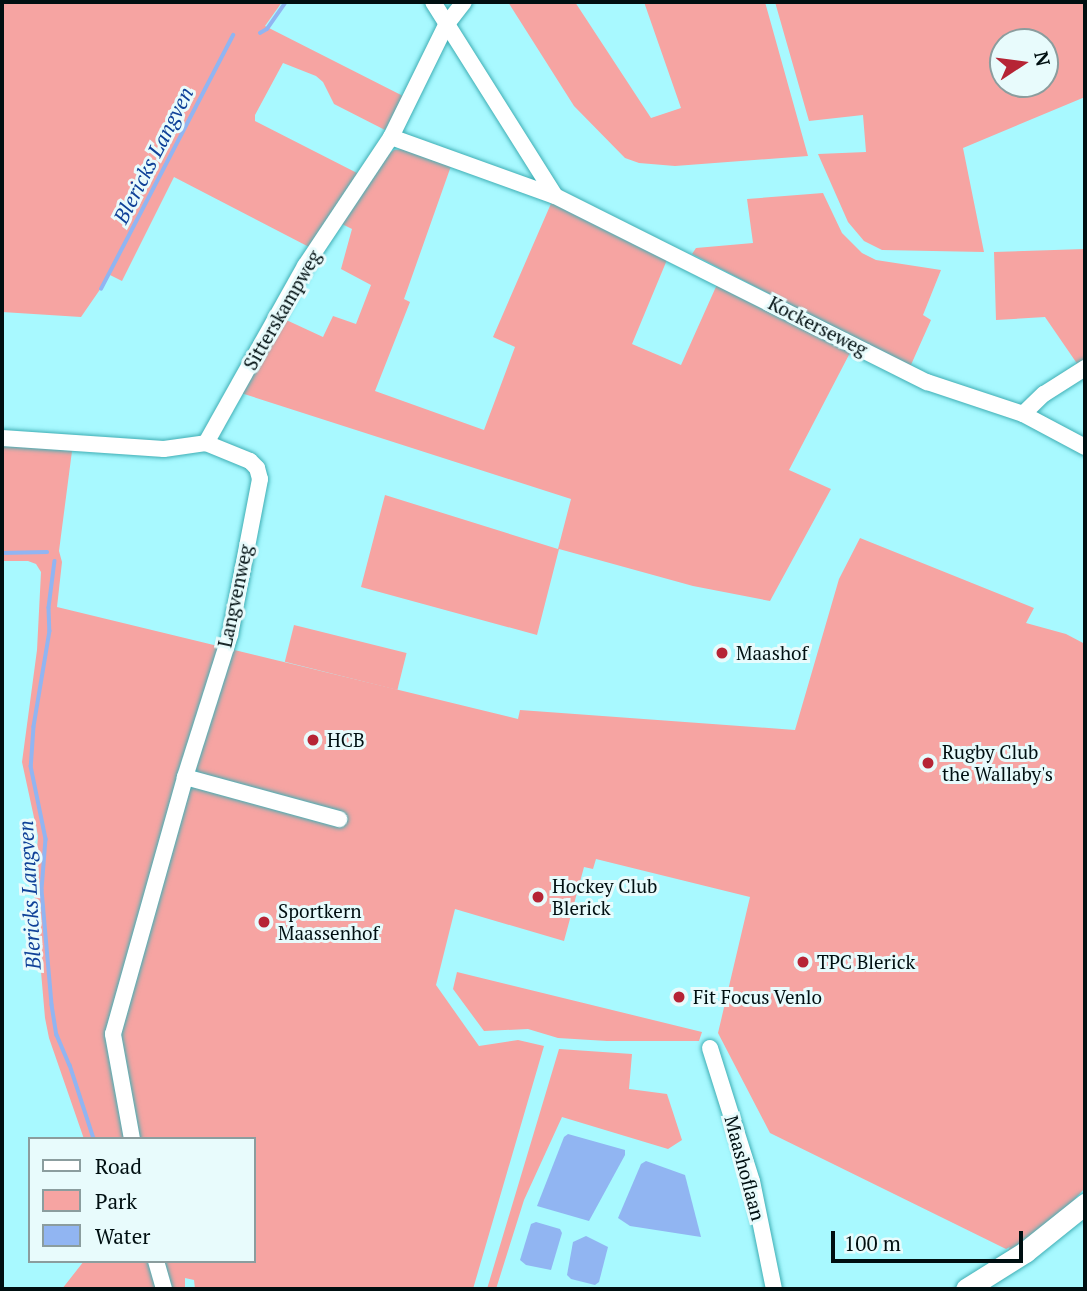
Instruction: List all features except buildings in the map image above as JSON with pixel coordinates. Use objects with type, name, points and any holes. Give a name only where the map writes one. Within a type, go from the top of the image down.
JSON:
[{"type":"street","points":[[433,2],[555,196]]},
{"type":"street","name":"Sitterskampweg","points":[[206,443],[305,266],[391,137],[446,25],[464,2]]},
{"type":"street","name":"Kockerseweg","points":[[391,137],[555,196],[927,382],[1023,414],[1085,447]]},
{"type":"street","points":[[1023,414],[1044,394],[1085,368]]},
{"type":"street","points":[[2,438],[164,449],[206,443]]},
{"type":"street","name":"Langvenweg","points":[[132,1137],[113,1034],[185,777],[230,635],[260,479],[257,468],[250,461],[206,443]]},
{"type":"street","points":[[185,777],[339,819]]},
{"type":"street","name":"Maashoflaan","points":[[710,1048],[752,1181],[774,1289]]},
{"type":"street","points":[[966,1289],[1025,1252],[1085,1203]]},
{"type":"street","points":[[157,1263],[164,1289]]},
{"type":"green space","points":[[2,2],[282,2],[265,26],[405,97],[385,130],[334,104],[323,82],[316,76],[283,63],[255,115],[255,121],[359,174],[311,248],[174,177],[122,281],[110,275],[81,317],[2,312]]},
{"type":"green space","points":[[508,2],[575,2],[651,118],[681,108],[644,2],[765,2],[808,156],[675,166],[639,163],[625,158],[574,106]]},
{"type":"green space","points":[[775,2],[1085,2],[1085,97],[963,148],[984,252],[882,250],[864,241],[848,222],[818,154],[866,152],[863,115],[809,121]]},
{"type":"green space","points":[[403,149],[451,166],[404,299],[410,302],[375,391],[484,430],[515,347],[493,337],[553,199],[669,255],[632,344],[681,365],[719,280],[852,349],[789,470],[831,489],[770,601],[693,586],[559,549],[537,635],[361,587],[385,495],[558,549],[571,499],[241,393],[282,318],[323,337],[333,316],[356,324],[371,285],[341,269],[352,229],[340,223],[380,161],[394,150]]},
{"type":"green space","points":[[823,193],[842,233],[862,253],[876,260],[941,270],[923,315],[931,320],[910,367],[692,254],[696,248],[753,243],[747,199]]},
{"type":"green space","points":[[1085,249],[1085,360],[1078,365],[1045,317],[996,320],[994,252]]},
{"type":"green space","name":"Sportkern Maassenhof","points":[[2,443],[72,451],[59,551],[62,562],[57,607],[518,719],[520,710],[795,730],[839,579],[860,538],[1034,608],[1026,623],[1066,634],[1085,644],[1085,1188],[1061,1214],[1007,1252],[1010,1247],[1006,1249],[770,1133],[718,1033],[750,897],[596,859],[593,869],[584,867],[564,941],[455,909],[436,985],[479,1046],[518,1040],[544,1046],[473,1289],[195,1289],[194,1280],[185,1278],[185,1289],[62,1289],[82,1263],[256,1263],[256,1137],[83,1137],[49,1038],[45,1018],[34,891],[38,836],[22,762],[37,650],[41,572],[36,564],[28,561],[2,561]]},
{"type":"green space","points":[[294,625],[407,653],[397,690],[285,662]]},
{"type":"green space","points":[[457,972],[702,1032],[699,1041],[607,1041],[558,1038],[528,1029],[484,1031],[453,989]]},
{"type":"green space","points":[[559,1049],[632,1054],[629,1089],[667,1094],[682,1140],[668,1149],[562,1117],[524,1200],[496,1289],[487,1289]]},
{"type":"water","points":[[568,1134],[625,1150],[625,1155],[589,1221],[537,1206],[564,1137]]},
{"type":"water","points":[[646,1161],[685,1175],[701,1237],[630,1226],[618,1218],[641,1164]]},
{"type":"water","points":[[536,1222],[560,1229],[562,1233],[551,1270],[526,1265],[520,1260],[531,1224]]},
{"type":"water","points":[[586,1236],[608,1247],[599,1282],[595,1285],[571,1279],[567,1275],[573,1242]]},
{"type":"waterway","name":"Blericks Langven","points":[[260,33],[267,29],[286,2]]},
{"type":"waterway","name":"Blericks Langven","points":[[101,289],[233,35]]},
{"type":"waterway","name":"Blericks Langven","points":[[2,553],[47,552]]},
{"type":"waterway","name":"Blericks Langven","points":[[55,561],[49,608],[50,631],[34,727],[31,766],[46,839],[42,890],[57,1035],[70,1065],[93,1137]]},
{"type":"place","name":"Maashof","points":[[722,653]]},
{"type":"place","name":"HCB","points":[[313,740]]},
{"type":"place","name":"Rugby Club the Wallaby's","points":[[928,763]]},
{"type":"place","name":"Hockey Club Blerick","points":[[538,897]]},
{"type":"place","name":"Sportkern Maassenhof","points":[[264,922]]},
{"type":"place","name":"TPC Blerick","points":[[803,962]]},
{"type":"place","name":"Fit Focus Venlo","points":[[679,997]]}]
